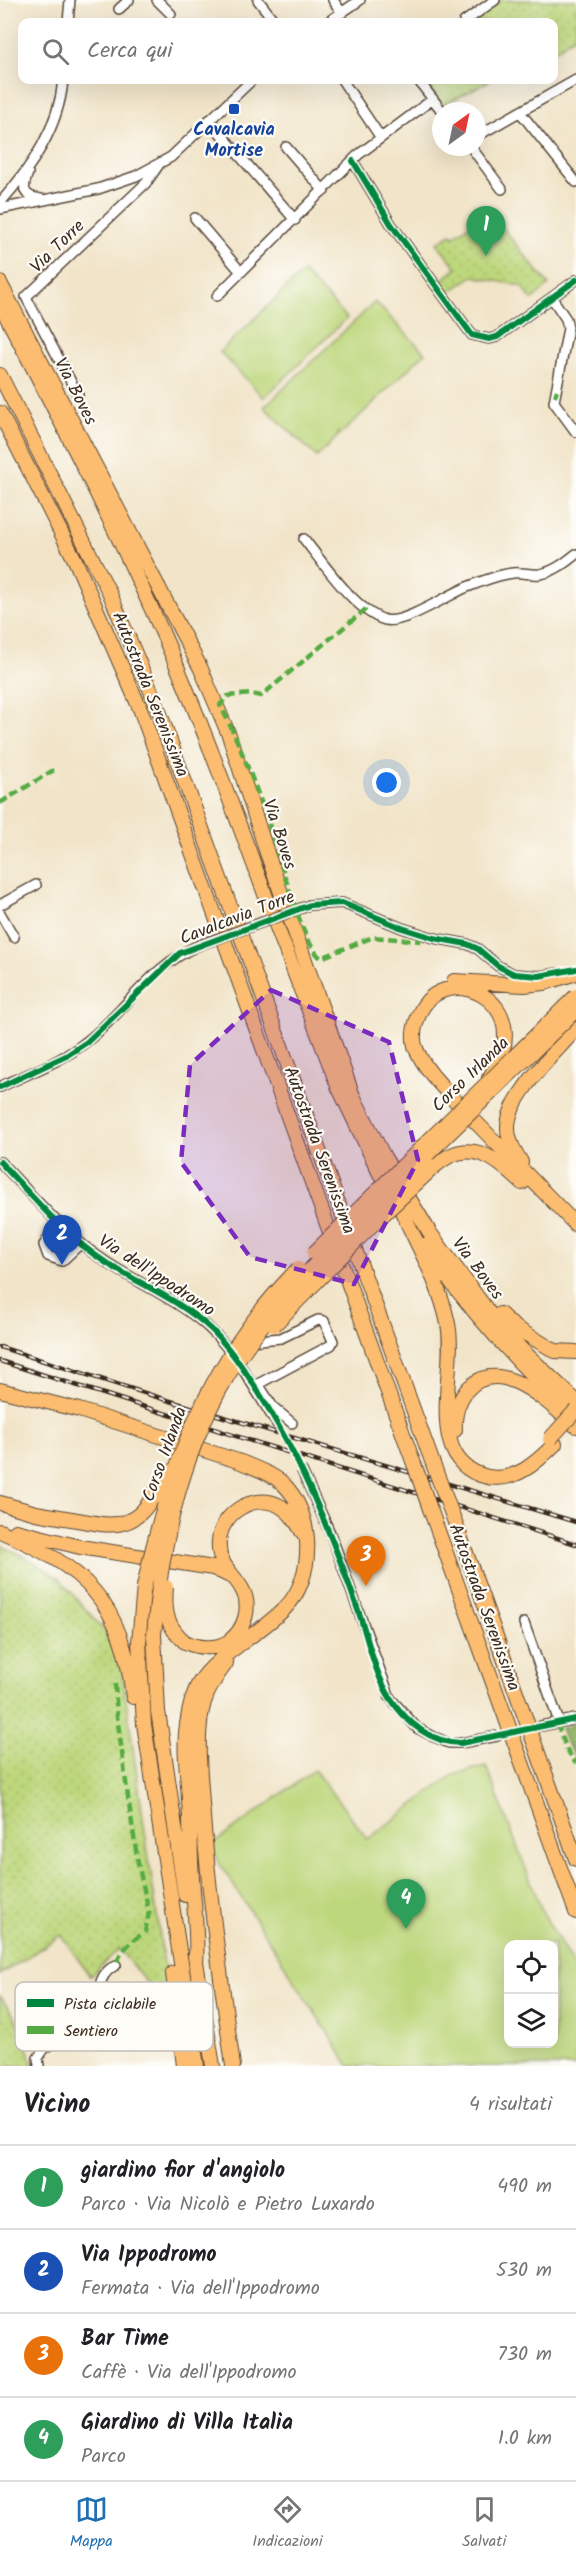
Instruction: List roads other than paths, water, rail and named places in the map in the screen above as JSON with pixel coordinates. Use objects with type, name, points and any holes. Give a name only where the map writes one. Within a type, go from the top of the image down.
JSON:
[{"type":"highway","name":"Via Boves","points":[[0,284],[201,669],[229,735],[267,853],[352,1096],[384,1157],[422,1221],[492,1317],[574,1410]]},
{"type":"highway","name":"Via Boves","points":[[0,304],[100,498],[164,635],[216,761],[338,1086],[380,1174]]},
{"type":"highway","name":"Autostrada Serenissima","points":[[0,375],[105,585],[150,688],[576,1859]]},
{"type":"highway","name":"Autostrada Serenissima","points":[[0,413],[80,569],[141,711],[576,1912]]},
{"type":"highway","points":[[576,971],[544,983],[524,986],[455,981],[418,1002],[411,1017],[408,1032],[410,1047],[418,1064],[550,1205],[576,1238]]},
{"type":"highway","points":[[432,993],[445,989],[474,990],[485,996],[497,1008],[506,1035],[503,1051],[496,1068],[482,1087]]},
{"type":"highway","name":"Corso Irlanda","points":[[184,1982],[149,1769],[141,1699],[139,1642],[144,1587],[169,1484],[190,1427],[236,1346],[290,1277],[576,996]]},
{"type":"highway","name":"Corso Irlanda","points":[[199,1982],[158,1712],[154,1635],[161,1569],[176,1503],[200,1431],[232,1363],[300,1279],[576,1010]]},
{"type":"highway","points":[[550,1205],[514,1150],[507,1126],[512,1108],[522,1092],[576,1029]]},
{"type":"highway","points":[[232,1363],[435,1166],[458,1151],[473,1151],[488,1155],[576,1225]]},
{"type":"highway","name":"Via Boves","points":[[552,1441],[535,1463],[508,1477],[493,1478],[477,1475],[454,1454],[449,1439],[446,1408],[451,1362],[449,1326],[443,1302],[399,1205],[437,1263],[482,1322],[535,1378],[574,1410]]},
{"type":"highway","points":[[422,1221],[498,1312],[513,1326],[555,1352],[576,1352]]},
{"type":"highway","points":[[574,1410],[552,1441],[519,1466],[506,1470],[480,1467],[460,1450],[454,1418],[459,1400],[470,1387],[482,1379],[496,1377],[513,1380],[526,1386],[576,1426]]},
{"type":"highway","points":[[0,1390],[79,1410],[210,1451],[266,1473],[288,1488],[300,1507],[306,1539],[305,1569],[298,1589],[287,1606],[209,1670],[198,1685],[187,1726],[191,1877],[197,1940],[196,1965]]},
{"type":"highway","points":[[0,1503],[36,1513],[101,1524],[129,1522],[144,1511],[190,1427]]},
{"type":"highway","points":[[176,1503],[165,1599],[170,1627],[185,1642],[195,1646],[219,1646],[228,1642],[243,1627],[247,1604],[243,1591],[231,1576],[219,1552],[220,1533],[235,1511],[248,1503],[270,1502],[292,1515],[306,1539]]},
{"type":"highway","points":[[0,1526],[80,1547],[213,1568],[231,1576]]},
{"type":"highway","points":[[0,1531],[42,1550],[68,1566],[92,1588],[106,1605],[123,1640],[129,1665],[136,1723],[149,1769]]},
{"type":"highway","points":[[233,2066],[207,1878],[200,1732],[204,1704],[210,1688],[216,1676],[242,1644]]},
{"type":"highway","points":[[171,1902],[175,1982]]},
{"type":"highway","points":[[182,2051],[184,2066]]},
{"type":"highway","name":"Corso Irlanda","points":[[195,2051],[197,2066]]},
{"type":"highway","name":"Corso Irlanda","points":[[210,2051],[213,2066]]},
{"type":"street","points":[[68,18],[70,0]]},
{"type":"street","points":[[119,9],[129,0]]},
{"type":"street","points":[[157,0],[171,14]]},
{"type":"street","points":[[258,0],[272,18]]},
{"type":"street","points":[[333,0],[342,13]]},
{"type":"street","points":[[334,18],[360,0]]},
{"type":"street","points":[[470,18],[495,0]]},
{"type":"street","points":[[486,131],[576,80]]},
{"type":"street","points":[[43,199],[30,197],[24,185],[30,167],[52,126],[62,84]]},
{"type":"street","points":[[0,209],[98,189],[136,176],[171,157],[248,84]]},
{"type":"street","points":[[345,84],[381,138]]},
{"type":"street","points":[[421,84],[435,102]]},
{"type":"street","points":[[218,296],[353,161],[433,99]]},
{"type":"street","points":[[520,112],[576,182]]},
{"type":"street","points":[[209,120],[295,220]]},
{"type":"street","points":[[286,147],[324,191]]},
{"type":"street","points":[[478,156],[502,189]]},
{"type":"street","points":[[353,161],[391,224],[472,335],[489,339],[497,338],[576,280]]},
{"type":"street","name":"Via Torre","points":[[78,395],[26,297],[146,183],[160,163]]},
{"type":"street","points":[[0,203],[30,167]]},
{"type":"street","points":[[195,218],[241,272]]},
{"type":"street","points":[[552,298],[566,319],[568,328],[556,393],[556,405],[576,432]]},
{"type":"street","points":[[304,539],[347,593],[374,615],[391,621],[493,578],[515,572],[539,574],[553,570],[576,554]]},
{"type":"street","points":[[0,905],[36,885]]},
{"type":"street","name":"Cavalcavia Torre","points":[[0,1087],[66,1056],[87,1042],[180,953],[310,905],[342,903],[402,927],[467,944],[478,949],[498,966],[514,974],[539,976],[576,971]]},
{"type":"street","points":[[0,913],[14,938]]},
{"type":"street","name":"Via dell'Ippodromo","points":[[0,1162],[80,1244],[196,1317],[212,1330],[232,1363],[277,1424]]},
{"type":"street","name":"Via dell'Ippodromo","points":[[61,1226],[48,1237],[44,1245],[48,1256],[62,1261],[80,1244]]},
{"type":"street","points":[[232,1363],[244,1343],[255,1339],[281,1338],[318,1320],[324,1321],[333,1341],[331,1345],[258,1384],[273,1407],[292,1423]]},
{"type":"street","points":[[302,1471],[332,1535],[390,1698],[417,1728],[442,1740],[497,1736]]},
{"type":"street","points":[[524,1623],[559,1722]]},
{"type":"street","points":[[541,1726],[576,1719]]},
{"type":"street","points":[[101,1982],[109,1969],[116,1965]]},
{"type":"street","points":[[39,2066],[38,2058],[43,2051]]},
{"type":"tunnel","points":[[277,1424],[302,1471]]},
{"type":"railway","points":[[0,1347],[157,1397],[576,1522]]},
{"type":"railway","points":[[0,1361],[576,1544]]},
{"type":"place","name":"Cavalcavia Mortise","points":[[234,109]]},
{"type":"place","name":"giardino fior d'angiolo","points":[[486,256]]},
{"type":"place","name":"Via Ippodromo","points":[[62,1265]]},
{"type":"place","name":"Bar Time","points":[[366,1586]]},
{"type":"place","name":"Giardino di Villa Italia","points":[[406,1929]]}]
